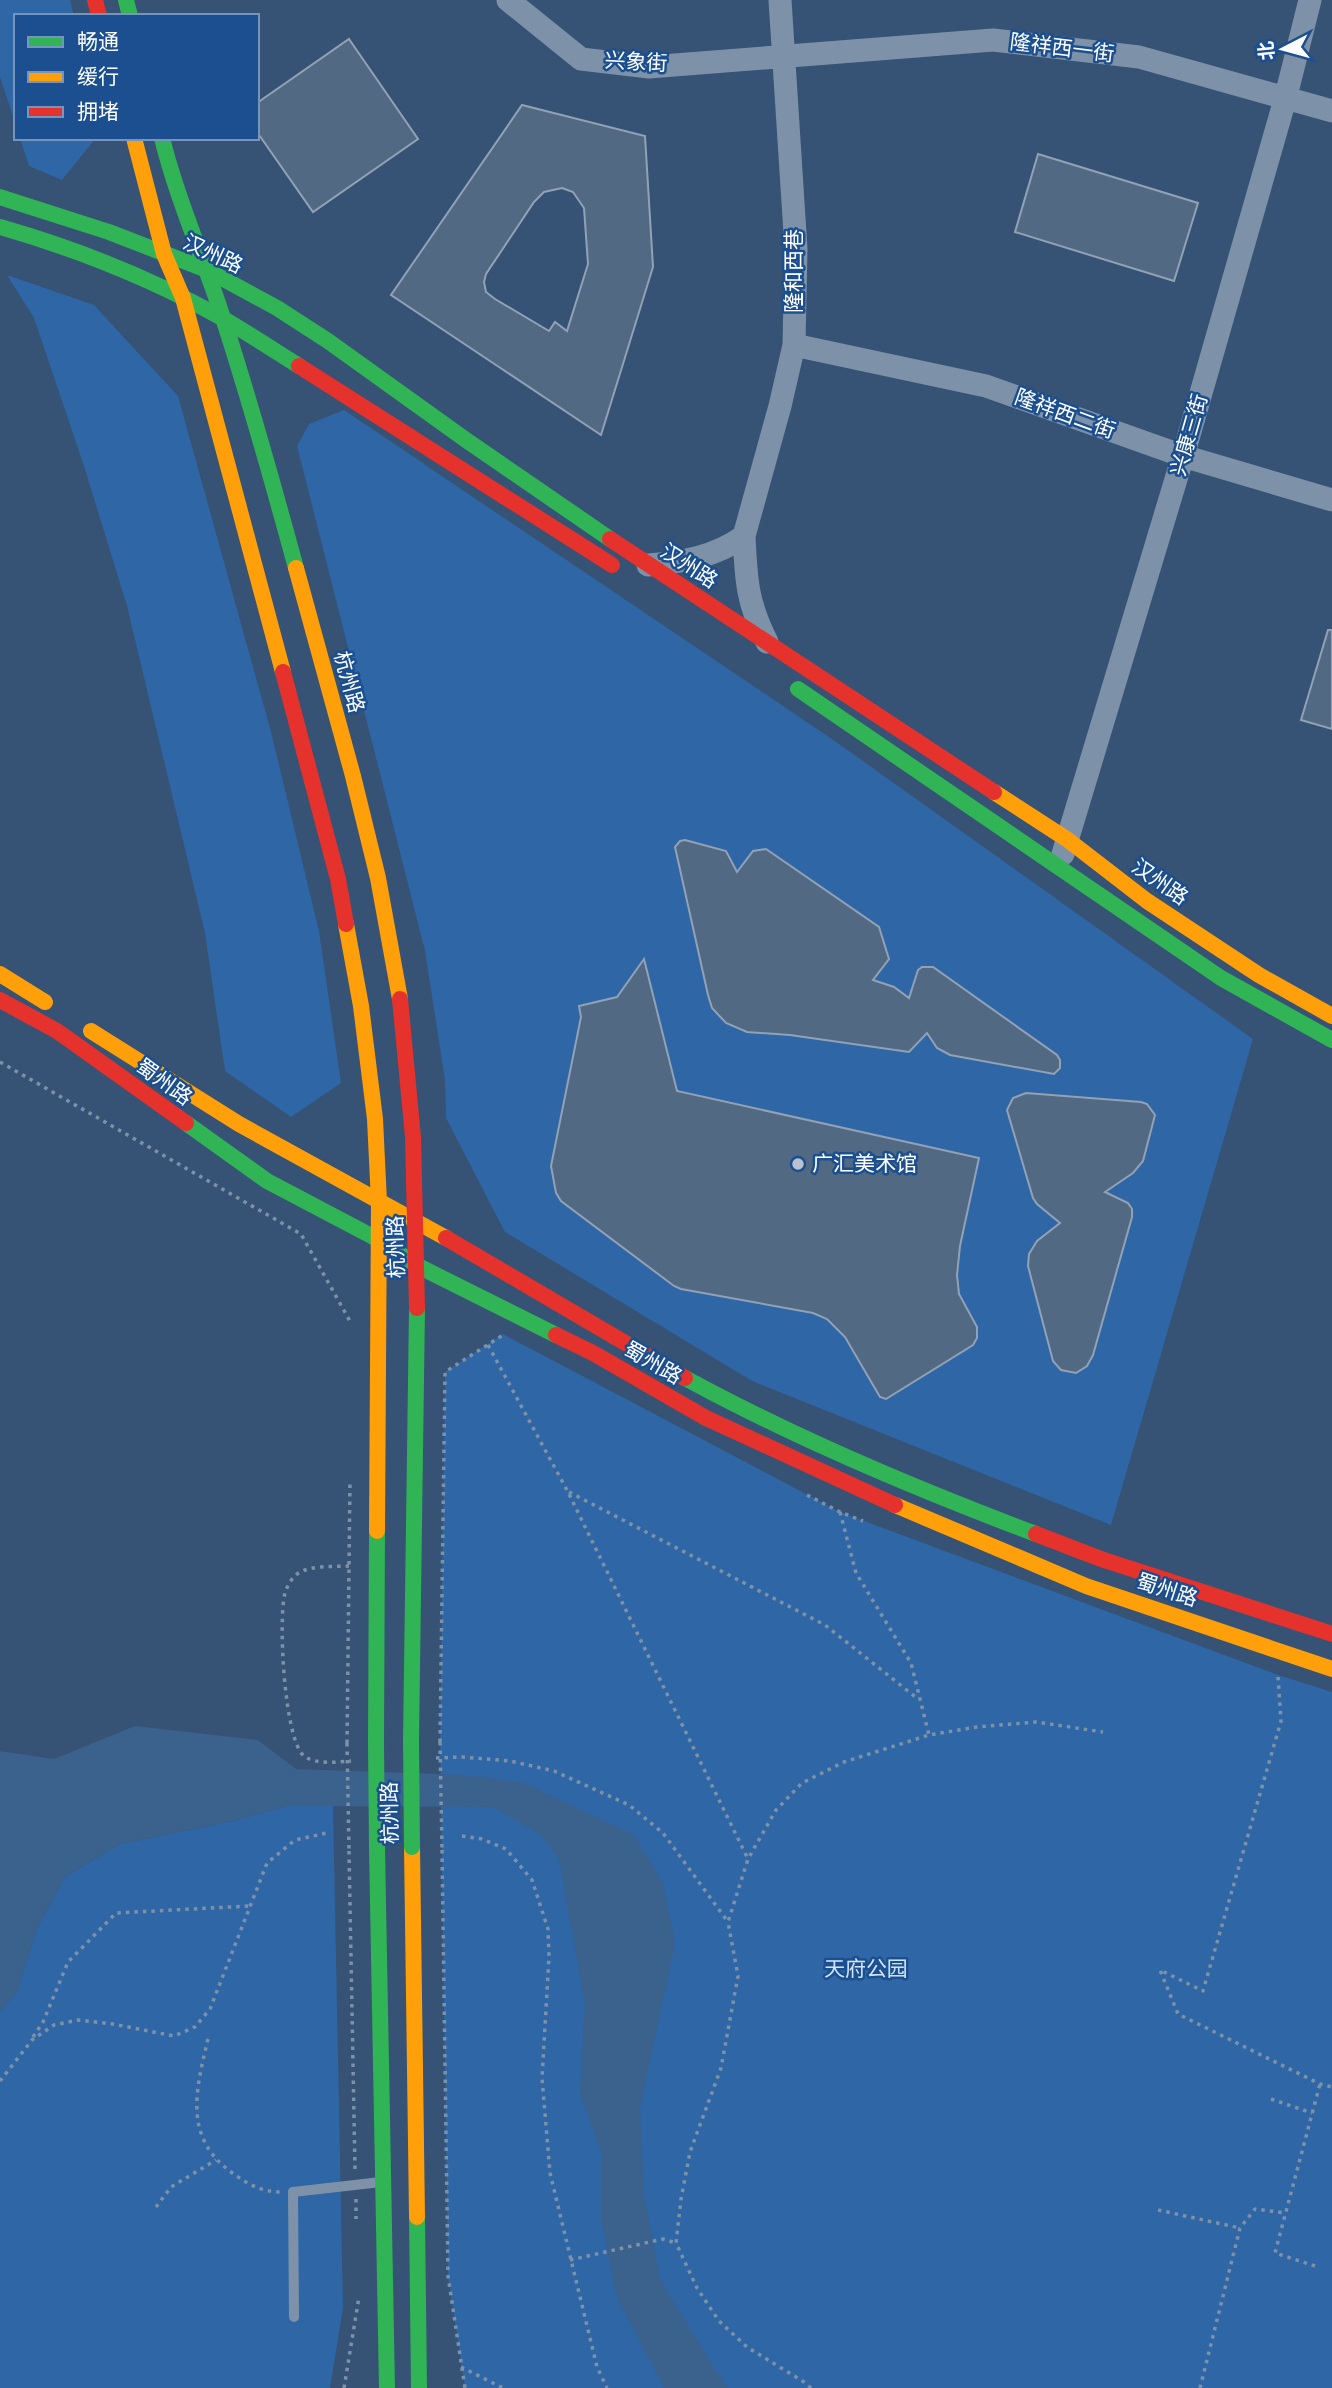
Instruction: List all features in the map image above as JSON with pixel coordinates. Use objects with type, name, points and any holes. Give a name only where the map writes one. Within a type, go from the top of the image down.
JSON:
[{"type":"main road","name":"杭州路","points":[[135,140],[164,254],[183,298],[338,879],[361,1006],[375,1119],[379,1202],[377,1848],[387,2388]]},
{"type":"main road","name":"杭州路","points":[[162,140],[170,171],[207,270],[251,402],[349,762],[377,878],[401,1006],[413,1137],[418,1266],[411,1741],[419,2388]]},
{"type":"main road","name":"汉州路","points":[[0,197],[97,228],[207,270],[277,308],[328,341],[466,440],[638,570]]},
{"type":"main road","name":"汉州路","points":[[0,227],[48,241],[132,273],[222,318],[638,570],[769,645],[1068,840],[1147,901],[1259,975],[1332,1016]]},
{"type":"main road","points":[[785,680],[1221,978],[1332,1040]]},
{"type":"main road","points":[[0,974],[57,1009]]},
{"type":"main road","name":"蜀州路","points":[[0,1000],[57,1031],[267,1181],[379,1240],[418,1266],[593,1353],[706,1418],[875,1496],[1086,1586],[1332,1669]]},
{"type":"main road","name":"蜀州路","points":[[79,1023],[239,1124],[473,1253],[658,1363],[744,1410],[937,1497],[1101,1559],[1332,1634]]},
{"type":"street","name":"兴象街","points":[[508,0],[581,59],[649,67],[785,55]]},
{"type":"street","name":"隆和西巷","points":[[769,645],[754,617],[748,589],[744,536],[794,345],[796,248],[780,0]]},
{"type":"street","name":"兴康三街","points":[[1058,866],[1183,456],[1286,96],[1310,0]]},
{"type":"street","name":"隆祥西一街","points":[[785,55],[993,40],[1139,57],[1332,111]]},
{"type":"street","name":"隆祥西二街","points":[[794,345],[986,386],[1183,456],[1332,500]]},
{"type":"street","points":[[638,570],[695,559],[727,548],[744,536]]},
{"type":"lane","points":[[294,2317],[293,2192],[383,2182]]},
{"type":"path","points":[[0,1062],[301,1234],[351,1320],[351,1334]]},
{"type":"path","points":[[465,2388],[448,2276],[440,1742],[445,1372],[503,1334]]},
{"type":"path","points":[[488,1345],[568,1492],[748,1859]]},
{"type":"path","points":[[350,1470],[347,1743],[356,2225]]},
{"type":"path","points":[[568,1492],[825,1625],[918,1699]]},
{"type":"path","points":[[804,1493],[866,1522]]},
{"type":"path","points":[[840,1512],[856,1573],[911,1662],[929,1735]]},
{"type":"path","points":[[349,1566],[306,1570],[293,1577],[285,1592],[283,1618],[288,1715],[293,1740],[302,1755],[312,1760],[355,1761]]},
{"type":"path","points":[[1269,1672],[1289,1679]]},
{"type":"path","points":[[1278,1675],[1281,1721],[1203,1991],[1160,1970],[1178,2014],[1320,2084],[1332,2087]]},
{"type":"path","points":[[728,1922],[748,1859],[776,1810],[802,1783],[844,1762],[929,1735],[977,1727],[1036,1722],[1103,1732]]},
{"type":"path","points":[[435,1758],[510,1761],[554,1771],[629,1805],[663,1833],[728,1922],[738,1976],[721,2068],[690,2152],[676,2243],[697,2288],[719,2321],[747,2347],[811,2388]]},
{"type":"path","points":[[32,2040],[54,2025],[78,2020],[174,2036],[195,2027],[210,2009],[267,1863],[295,1840],[327,1833]]},
{"type":"path","points":[[462,1836],[482,1839],[506,1849],[532,1880],[548,1929],[542,2078],[550,2173],[597,2367],[607,2388]]},
{"type":"path","points":[[0,2081],[16,2064],[43,2022],[68,1962],[116,1913],[249,1906]]},
{"type":"path","points":[[208,2039],[196,2088],[198,2129],[216,2160],[247,2183],[270,2192],[293,2192]]},
{"type":"path","points":[[1315,2266],[1275,2253],[1320,2084]]},
{"type":"path","points":[[1271,2099],[1312,2113]]},
{"type":"path","points":[[156,2207],[171,2187],[216,2160]]},
{"type":"path","points":[[1200,2388],[1240,2228],[1255,2209],[1286,2213]]},
{"type":"path","points":[[1158,2210],[1240,2228]]},
{"type":"path","points":[[570,2259],[663,2239],[676,2243]]},
{"type":"path","points":[[344,2388],[359,2293]]},
{"type":"path","points":[[461,2367],[503,2388]]},
{"type":"green space","points":[[0,0],[70,0],[74,14],[14,14],[14,119],[0,77]]},
{"type":"green space","points":[[21,140],[94,140],[62,180],[29,166]]},
{"type":"green space","points":[[7,275],[94,305],[178,396],[271,732],[319,931],[341,1083],[291,1117],[225,1071],[205,933],[127,606],[84,466],[34,318]]},
{"type":"green space","points":[[344,410],[832,739],[1253,1039],[1111,1525],[752,1381],[505,1232],[446,1118],[445,1080],[425,951],[297,446],[309,424]]},
{"type":"green space","name":"天府公园","points":[[503,1334],[840,1512],[1278,1675],[1332,1692],[1332,2388],[465,2388],[448,2276],[440,1742],[445,1372]]},
{"type":"green space","points":[[287,1806],[333,1806],[343,2308],[330,2388],[0,2388],[0,2011],[16,1994],[37,1928],[65,1877],[120,1844],[233,1821]]},
{"type":"shaded area","points":[[135,1726],[258,1740],[296,1769],[466,1775],[524,1783],[634,1835],[663,1884],[675,1943],[640,2107],[644,2194],[660,2279],[728,2388],[664,2388],[616,2295],[602,2221],[601,2152],[580,2093],[585,2004],[559,1859],[541,1835],[493,1807],[287,1806],[233,1821],[120,1844],[65,1877],[37,1928],[16,1994],[0,2011],[0,1751],[54,1759]]},
{"type":"building","points":[[349,39],[418,139],[313,212],[259,135],[259,102]]},
{"type":"building","points":[[522,105],[645,136],[653,267],[601,435],[391,295]],"holes":[[[562,188],[573,192],[584,208],[588,264],[567,331],[555,322],[549,331],[495,299],[486,292],[484,282],[486,274],[534,202],[544,192]]]},
{"type":"building","points":[[1038,154],[1198,203],[1174,281],[1015,232]]},
{"type":"building","points":[[1328,630],[1332,630],[1332,729],[1301,720]]},
{"type":"building","points":[[685,840],[726,851],[737,872],[753,851],[766,849],[879,927],[889,959],[873,980],[894,987],[909,998],[918,970],[922,967],[933,967],[1057,1055],[1060,1068],[1054,1074],[950,1055],[937,1048],[927,1033],[909,1052],[790,1035],[747,1032],[726,1023],[712,1008],[708,995],[675,847]]},
{"type":"building","points":[[644,959],[677,1091],[979,1158],[960,1246],[957,1275],[959,1294],[977,1327],[977,1338],[973,1345],[886,1399],[880,1397],[845,1337],[827,1319],[813,1313],[674,1286],[561,1201],[556,1193],[551,1166],[581,1017],[579,1006],[617,997]]},
{"type":"building","points":[[1026,1093],[1141,1102],[1147,1104],[1155,1115],[1143,1161],[1133,1173],[1105,1192],[1128,1203],[1132,1209],[1132,1217],[1093,1355],[1087,1366],[1076,1373],[1061,1370],[1053,1361],[1028,1266],[1029,1254],[1037,1241],[1060,1223],[1033,1198],[1007,1110],[1013,1098]]},
{"type":"traffic: fast","points":[[126,0],[130,14]]},
{"type":"traffic: fast","points":[[163,140],[240,371],[296,568]]},
{"type":"traffic: fast","points":[[0,197],[109,232],[207,270],[277,308],[610,539]]},
{"type":"traffic: fast","points":[[0,227],[86,255],[169,290],[222,318],[299,366]]},
{"type":"traffic: fast","points":[[798,689],[1221,978],[1332,1040]]},
{"type":"traffic: fast","points":[[186,1123],[267,1181],[379,1240],[418,1266],[556,1335]]},
{"type":"traffic: fast","points":[[411,1741],[417,1308]]},
{"type":"traffic: fast","points":[[685,1378],[770,1422],[858,1462],[1036,1534]]},
{"type":"traffic: fast","points":[[376,1742],[377,1531]]},
{"type":"traffic: fast","points":[[411,1741],[412,1847]]},
{"type":"traffic: fast","points":[[376,1742],[377,1848]]},
{"type":"traffic: fast","points":[[377,1848],[387,2388]]},
{"type":"traffic: fast","points":[[417,2217],[419,2388]]},
{"type":"traffic: slow","points":[[135,140],[164,254],[183,298],[283,672]]},
{"type":"traffic: slow","points":[[296,568],[378,878],[400,999]]},
{"type":"traffic: slow","points":[[994,792],[1068,840],[1147,901],[1259,975],[1332,1016]]},
{"type":"traffic: slow","points":[[346,924],[361,1006],[375,1119],[379,1202],[377,1531]]},
{"type":"traffic: slow","points":[[0,974],[45,1002]]},
{"type":"traffic: slow","points":[[91,1031],[239,1124],[446,1238]]},
{"type":"traffic: slow","points":[[895,1505],[1086,1586],[1332,1669]]},
{"type":"traffic: slow","points":[[412,1847],[417,2217]]},
{"type":"traffic: jam","points":[[95,0],[98,14]]},
{"type":"traffic: jam","points":[[299,366],[612,565]]},
{"type":"traffic: jam","points":[[610,539],[994,792]]},
{"type":"traffic: jam","points":[[283,672],[338,879],[346,924]]},
{"type":"traffic: jam","points":[[400,999],[413,1137],[417,1308]]},
{"type":"traffic: jam","points":[[0,1000],[57,1031],[186,1123]]},
{"type":"traffic: jam","points":[[446,1238],[685,1378]]},
{"type":"traffic: jam","points":[[556,1335],[593,1353],[706,1418],[895,1505]]},
{"type":"traffic: jam","points":[[1036,1534],[1101,1559],[1332,1634]]},
{"type":"place","name":"广汇美术馆","points":[[798,1164]]}]
